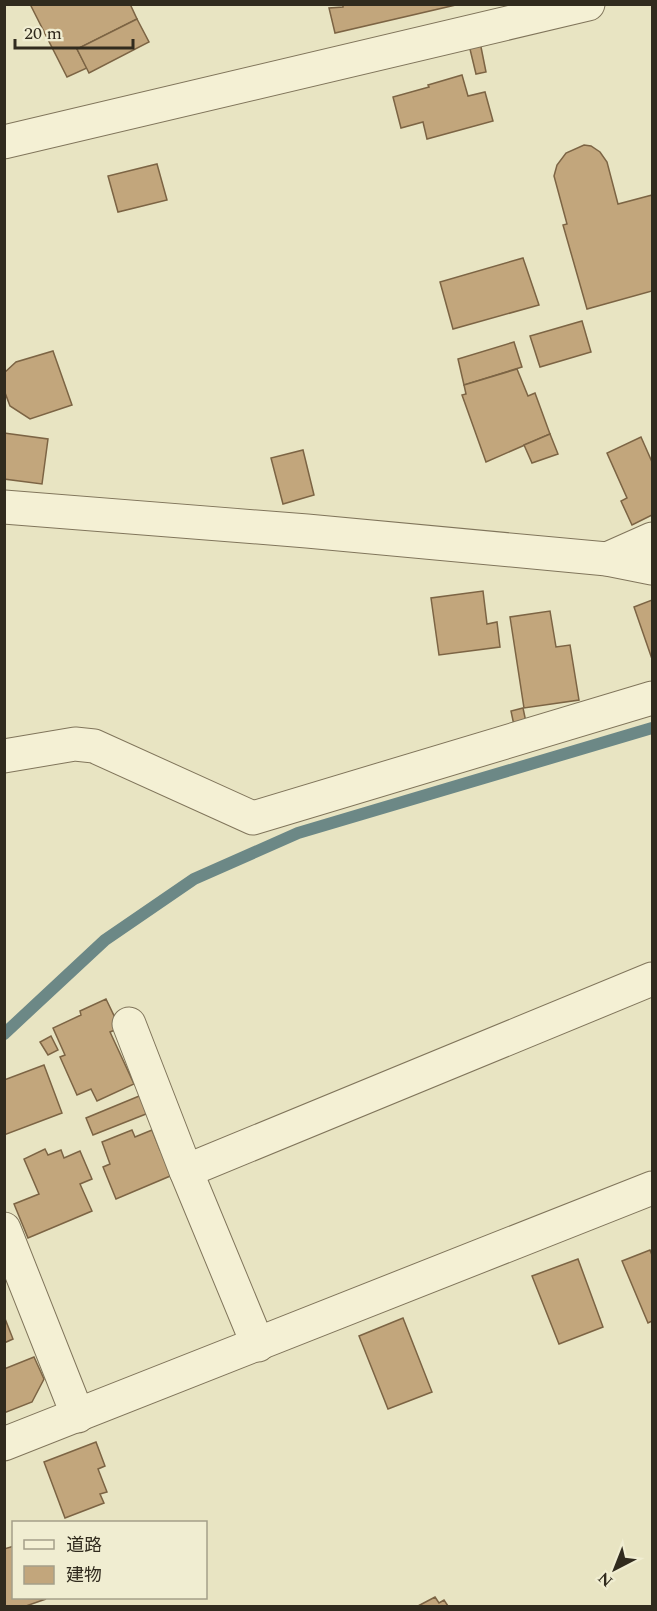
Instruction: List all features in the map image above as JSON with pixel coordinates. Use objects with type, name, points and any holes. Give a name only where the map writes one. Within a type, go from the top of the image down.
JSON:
[{"type":"street","points":[[4,142],[588,4]]},
{"type":"street","points":[[4,507],[307,531],[607,559],[652,568]]},
{"type":"street","points":[[607,559],[652,539]]},
{"type":"street","points":[[4,756],[75,744],[94,746],[253,818],[652,698]]},
{"type":"street","points":[[186,1171],[652,979]]},
{"type":"street","points":[[129,1024],[186,1171],[258,1345]]},
{"type":"street","points":[[4,1444],[652,1188]]},
{"type":"street","points":[[4,1229],[78,1416]]},
{"type":"building","points":[[30,4],[130,4],[137,19],[77,49],[87,68],[67,77]]},
{"type":"building","points":[[343,4],[460,4],[335,33],[329,8],[343,7]]},
{"type":"building","points":[[137,19],[149,42],[89,73],[77,49]]},
{"type":"building","points":[[480,42],[486,72],[476,74],[469,45]]},
{"type":"building","points":[[462,75],[468,96],[485,92],[493,121],[427,139],[423,122],[401,128],[393,97]]},
{"type":"building","points":[[584,145],[591,146],[600,152],[607,162],[618,204],[652,195],[652,291],[587,309],[563,225],[567,224],[554,176],[557,165],[566,153]]},
{"type":"building","points":[[157,164],[167,200],[118,212],[108,176]]},
{"type":"building","points":[[523,258],[539,305],[453,329],[440,282]]},
{"type":"building","points":[[582,321],[591,352],[540,367],[530,336]]},
{"type":"building","points":[[514,342],[522,367],[464,385],[458,359]]},
{"type":"building","points":[[53,351],[72,405],[30,419],[10,406],[4,390],[4,373],[16,362]]},
{"type":"building","points":[[517,369],[528,396],[535,393],[550,434],[486,462],[462,395],[466,394],[464,385]]},
{"type":"building","points":[[4,433],[48,439],[42,484],[4,479]]},
{"type":"building","points":[[550,434],[558,454],[532,463],[524,445]]},
{"type":"building","points":[[641,437],[652,462],[652,515],[632,525],[621,501],[627,498],[607,453]]},
{"type":"building","points":[[303,450],[314,495],[283,504],[271,458]]},
{"type":"building","points":[[483,591],[487,624],[497,622],[500,647],[439,655],[431,598]]},
{"type":"building","points":[[652,600],[652,659],[634,607]]},
{"type":"building","points":[[550,611],[556,647],[570,645],[579,700],[524,708],[510,617]]},
{"type":"building","points":[[523,708],[527,727],[515,730],[511,711]]},
{"type":"building","points":[[106,999],[120,1028],[110,1032],[134,1084],[97,1101],[91,1089],[77,1095],[60,1057],[65,1055],[53,1028],[81,1015],[80,1011]]},
{"type":"building","points":[[51,1036],[58,1050],[48,1055],[40,1042]]},
{"type":"building","points":[[44,1065],[62,1113],[4,1135],[4,1080]]},
{"type":"building","points":[[144,1094],[151,1112],[93,1135],[86,1118]]},
{"type":"building","points":[[132,1130],[135,1137],[152,1130],[160,1150],[165,1148],[175,1174],[116,1199],[103,1167],[110,1164],[102,1142]]},
{"type":"building","points":[[45,1149],[48,1155],[61,1150],[64,1158],[80,1151],[92,1179],[80,1184],[92,1211],[28,1238],[14,1204],[39,1194],[24,1159]]},
{"type":"building","points":[[650,1250],[652,1255],[652,1321],[648,1323],[622,1261]]},
{"type":"building","points":[[578,1259],[603,1327],[559,1344],[532,1276]]},
{"type":"building","points":[[4,1316],[13,1339],[4,1343]]},
{"type":"building","points":[[403,1318],[432,1392],[388,1409],[359,1336]]},
{"type":"building","points":[[34,1357],[44,1379],[32,1402],[4,1413],[4,1369]]},
{"type":"building","points":[[96,1442],[105,1466],[98,1469],[107,1492],[100,1494],[104,1503],[65,1518],[44,1462]]},
{"type":"building","points":[[12,1547],[12,1599],[46,1599],[26,1606],[4,1606],[4,1549]]},
{"type":"building","points":[[435,1597],[439,1603],[444,1600],[448,1606],[418,1606]]},
{"type":"waterway","points":[[4,1034],[105,940],[194,879],[298,833],[652,728]]}]
